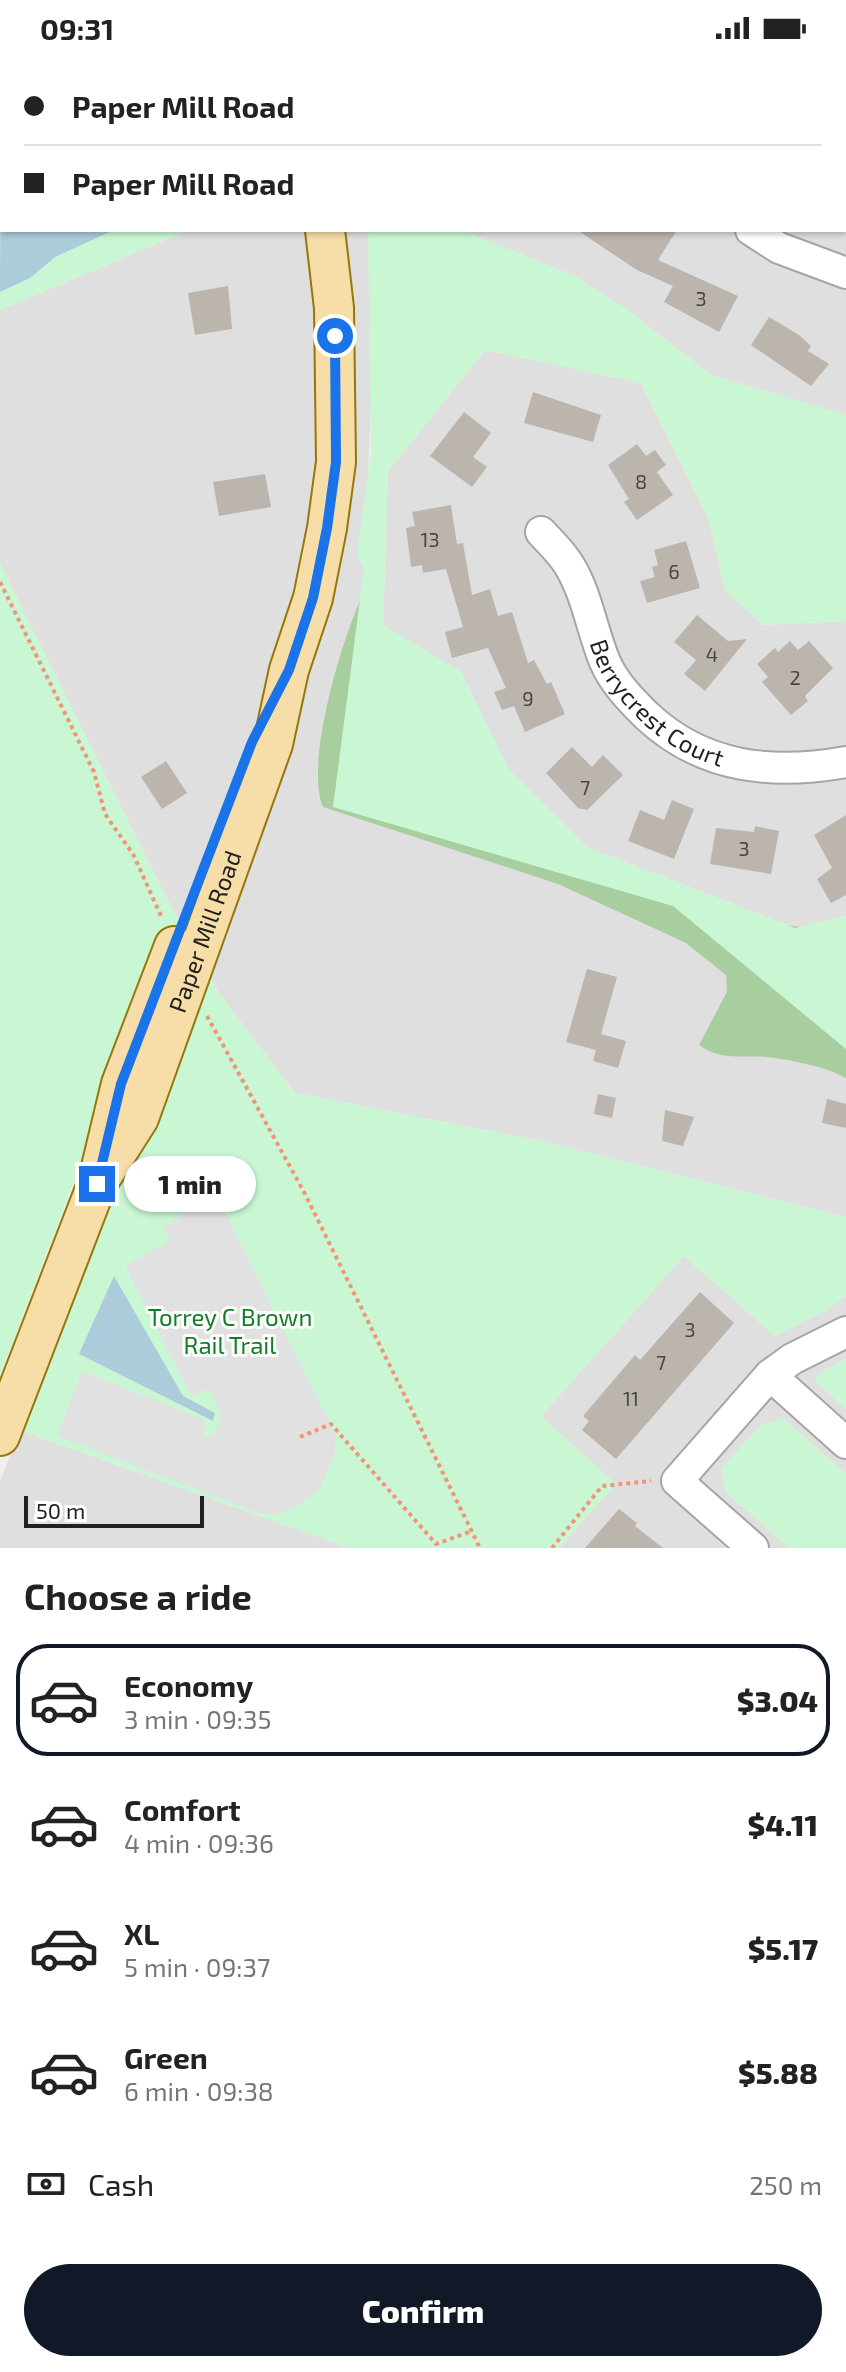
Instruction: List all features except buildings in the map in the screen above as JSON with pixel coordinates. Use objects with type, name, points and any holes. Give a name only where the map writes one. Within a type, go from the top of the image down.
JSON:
[{"type":"main road","name":"Paper Mill Road","points":[[0,1436],[97,1184],[121,1084],[252,742],[289,670],[313,598],[336,462],[335,336],[325,232]]},
{"type":"street","points":[[754,232],[779,248],[846,273]]},
{"type":"street","name":"Berrycrest Court","points":[[541,532],[569,565],[606,665],[629,699],[659,727],[692,749],[730,764],[768,770],[846,762]]},
{"type":"street","points":[[753,1548],[677,1481],[770,1375],[792,1359],[846,1332]]},
{"type":"street","points":[[770,1375],[846,1443]]},
{"type":"path","points":[[0,582],[94,772],[105,814],[133,854],[166,926]]},
{"type":"path","points":[[204,1012],[304,1192],[480,1548]]},
{"type":"path","points":[[300,1437],[331,1424],[436,1544],[443,1548]]},
{"type":"path","points":[[552,1548],[602,1486],[651,1481]]},
{"type":"path","points":[[436,1544],[472,1531]]},
{"type":"shaded area","points":[[184,232],[368,232],[372,383],[364,569],[333,807],[673,905],[846,1049],[846,1217],[547,1142],[295,1093],[218,992],[165,895],[0,564],[0,310]]},
{"type":"shaded area","points":[[464,232],[846,232],[846,415],[711,375],[629,311],[572,275]]},
{"type":"shaded area","points":[[485,350],[641,383],[709,520],[725,590],[763,625],[846,621],[846,916],[795,928],[587,847],[509,770],[461,672],[383,626],[388,471]]},
{"type":"shaded area","points":[[202,1165],[335,1434],[335,1452],[321,1488],[295,1507],[277,1514],[261,1514],[57,1436],[82,1371],[205,1420],[204,1437],[215,1433],[220,1421],[219,1411],[209,1389],[191,1396],[125,1266],[170,1241],[163,1228],[181,1216],[188,1170]]},
{"type":"shaded area","points":[[684,1256],[775,1336],[825,1311],[846,1296],[846,1359],[816,1381],[846,1409],[846,1474],[784,1419],[726,1492],[789,1548],[559,1548],[615,1484],[541,1416]]},
{"type":"shaded area","points":[[19,1430],[349,1548],[0,1548],[0,1482]]},
{"type":"green space","points":[[0,232],[184,232],[0,310]]},
{"type":"green space","points":[[368,232],[468,232],[572,275],[629,311],[711,375],[846,415],[846,621],[763,625],[725,590],[709,520],[641,383],[485,350],[388,471],[383,625],[461,672],[509,770],[587,847],[795,928],[846,916],[846,1049],[673,906],[333,807],[364,569],[357,555],[371,452]]},
{"type":"green space","name":"Torrey C Brown Rail Trail","points":[[0,564],[165,895],[218,992],[295,1093],[547,1142],[846,1217],[846,1296],[825,1311],[775,1336],[684,1256],[541,1416],[616,1484],[559,1548],[349,1548],[19,1430],[104,1102],[0,1376]]},
{"type":"green space","points":[[364,592],[378,628],[550,835],[777,924],[846,933],[846,1078],[807,1064],[766,1057],[723,1055],[699,1045],[727,992],[726,975],[686,943],[558,884],[323,807],[318,787],[322,731],[346,638]]},
{"type":"green space","points":[[846,1359],[846,1409],[816,1382],[817,1374]]},
{"type":"green space","points":[[784,1419],[846,1474],[846,1548],[789,1548],[726,1492],[721,1469],[761,1424]]},
{"type":"water","points":[[0,232],[110,232],[55,257],[30,278],[0,292]]},
{"type":"water","points":[[114,1276],[183,1396],[215,1413],[213,1421],[79,1354]]},
{"type":"route","points":[[97,1184],[121,1084],[252,742],[289,670],[313,598],[336,462],[338,390],[335,336]]}]
